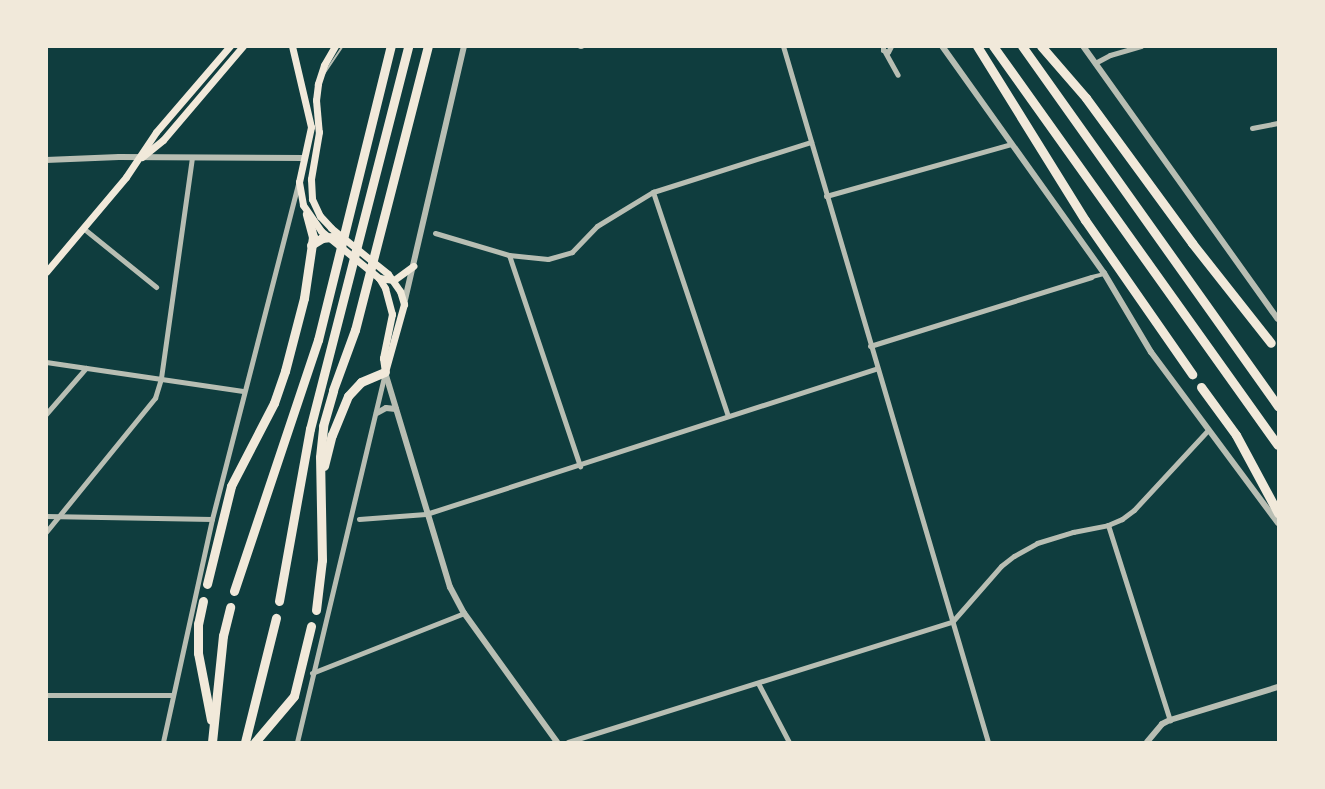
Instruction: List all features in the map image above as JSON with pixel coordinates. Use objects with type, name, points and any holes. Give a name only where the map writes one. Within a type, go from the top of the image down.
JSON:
[{"type":"highway","points":[[234,591],[318,340],[391,46]]},
{"type":"highway","points":[[279,601],[310,429],[408,46]]},
{"type":"highway","points":[[316,610],[322,560],[320,486],[323,426],[365,291],[428,46]]},
{"type":"highway","points":[[977,46],[1085,220],[1192,374]]},
{"type":"highway","points":[[993,46],[1278,445]]},
{"type":"highway","points":[[1022,46],[1278,406]]},
{"type":"highway","points":[[1041,46],[1086,98],[1192,243],[1271,343]]},
{"type":"highway","points":[[207,584],[231,486],[274,403],[285,371],[304,298],[311,246],[311,227],[306,214]]},
{"type":"highway","points":[[311,246],[316,241],[340,236]]},
{"type":"highway","points":[[320,486],[332,435],[348,396],[361,382],[385,372]]},
{"type":"highway","points":[[1201,387],[1236,435],[1278,513]]},
{"type":"highway","points":[[203,601],[198,624],[198,654],[213,731]]},
{"type":"highway","points":[[212,742],[223,636],[230,607]]},
{"type":"highway","points":[[244,742],[276,618]]},
{"type":"highway","points":[[255,742],[294,696],[311,626]]},
{"type":"main road","points":[[46,272],[139,159],[156,132],[230,46]]},
{"type":"main road","points":[[139,159],[163,140],[243,46]]},
{"type":"main road","points":[[292,46],[310,114],[310,137],[299,182],[306,214],[328,237],[379,278],[391,302],[392,314],[383,358],[385,372]]},
{"type":"main road","points":[[335,46],[324,65],[318,84],[316,100],[319,132],[311,179],[312,199],[320,216],[340,236],[394,280],[404,304],[385,372]]},
{"type":"main road","points":[[379,278],[394,280],[413,266]]},
{"type":"street","points":[[404,304],[464,46]]},
{"type":"street","points":[[783,46],[988,742]]},
{"type":"street","points":[[884,48],[890,51],[891,46]]},
{"type":"street","points":[[942,46],[1104,274],[1143,340],[1208,430],[1245,475],[1278,523]]},
{"type":"street","points":[[1083,46],[1278,320]]},
{"type":"street","points":[[1095,63],[1110,55],[1141,46]]},
{"type":"street","points":[[884,48],[898,75]]},
{"type":"street","points":[[1252,128],[1278,123]]},
{"type":"street","points":[[435,233],[509,255],[548,259],[572,252],[597,226],[653,192],[811,142]]},
{"type":"street","points":[[826,196],[1011,144]]},
{"type":"street","points":[[46,160],[119,157],[139,159],[304,158]]},
{"type":"street","points":[[46,532],[151,406],[161,378],[192,157]]},
{"type":"street","points":[[163,742],[243,391],[299,182]]},
{"type":"street","points":[[653,192],[728,416]]},
{"type":"street","points":[[83,228],[156,287]]},
{"type":"street","points":[[509,255],[580,466]]},
{"type":"street","points":[[870,346],[1104,274]]},
{"type":"street","points":[[46,362],[243,391]]},
{"type":"street","points":[[46,414],[86,368]]},
{"type":"street","points":[[359,519],[426,514],[877,368]]},
{"type":"street","points":[[385,372],[426,514],[450,587],[464,613],[557,742]]},
{"type":"street","points":[[297,742],[385,372]]},
{"type":"street","points":[[377,412],[386,408],[396,409]]},
{"type":"street","points":[[568,742],[952,622],[1001,566],[1014,556],[1037,543],[1073,532],[1108,525],[1134,510],[1208,430]]},
{"type":"street","points":[[46,516],[212,519]]},
{"type":"street","points":[[1108,525],[1170,720]]},
{"type":"street","points":[[312,672],[464,613]]},
{"type":"street","points":[[758,683],[789,742]]},
{"type":"street","points":[[1151,741],[1162,724],[1170,720],[1278,687]]},
{"type":"street","points":[[46,695],[172,695]]},
{"type":"lane","points":[[318,84],[343,46]]}]
